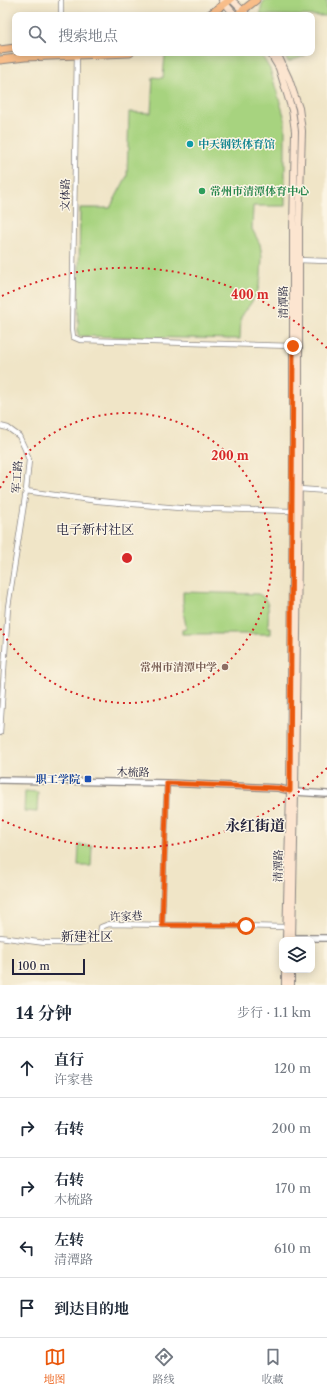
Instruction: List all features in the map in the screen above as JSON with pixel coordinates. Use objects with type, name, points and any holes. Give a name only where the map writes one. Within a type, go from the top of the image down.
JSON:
[{"type":"main road","points":[[241,12],[256,0]]},
{"type":"main road","points":[[227,1],[237,12]]},
{"type":"main road","points":[[227,1],[237,12]]},
{"type":"main road","points":[[213,12],[227,1]]},
{"type":"main road","points":[[0,50],[12,48]]},
{"type":"main road","points":[[0,60],[42,56]]},
{"type":"main road","name":"清潭路","points":[[272,56],[279,68],[292,110],[295,132],[299,489],[290,937]]},
{"type":"main road","name":"清潭路","points":[[278,56],[289,79],[296,101],[302,131],[293,346],[292,792],[286,927],[289,937]]},
{"type":"main road","points":[[284,985],[285,973]]},
{"type":"main road","points":[[291,973],[291,985]]},
{"type":"street","points":[[61,0],[61,12]]},
{"type":"street","name":"文体路","points":[[77,56],[72,322],[73,337],[80,340],[293,346]]},
{"type":"street","points":[[296,260],[327,260]]},
{"type":"street","name":"军工路","points":[[0,426],[8,428],[19,436],[26,449],[29,460],[26,491],[8,607],[2,673],[0,733]]},
{"type":"street","points":[[299,489],[327,491]]},
{"type":"street","points":[[26,491],[98,501],[179,508],[292,511]]},
{"type":"street","name":"木梳路","points":[[0,780],[167,783],[278,788],[292,792],[327,794]]},
{"type":"street","points":[[162,925],[167,783]]},
{"type":"street","name":"许家巷","points":[[0,937],[46,943],[78,943],[100,937],[101,927],[109,924],[286,927]]},
{"type":"street","points":[[315,938],[327,938]]},
{"type":"green space","points":[[265,0],[327,0],[327,16],[315,16],[315,12],[261,12]]},
{"type":"green space","name":"常州市清潭体育中心","points":[[165,56],[262,56],[270,69],[285,119],[285,206],[253,206],[252,229],[260,244],[262,256],[261,277],[258,290],[241,317],[240,339],[78,336],[80,208],[110,208],[127,176],[129,112],[151,113],[153,77],[163,78]]},
{"type":"green space","points":[[285,56],[305,56],[288,62]]},
{"type":"green space","points":[[183,592],[258,594],[267,603],[269,612],[268,627],[271,627],[271,634],[182,634],[182,630],[186,629],[183,612]]},
{"type":"green space","points":[[25,791],[38,792],[37,812],[24,811]]},
{"type":"green space","points":[[79,845],[92,846],[91,866],[78,866]]},
{"type":"place","name":"中天钢铁体育馆","points":[[190,144]]},
{"type":"place","name":"常州市清潭体育中心","points":[[202,191]]},
{"type":"place","name":"常州市清潭中学","points":[[225,667]]},
{"type":"place","name":"职工学院","points":[[88,779]]},
{"type":"district","name":"电子新村社区","points":[[95,529]]},
{"type":"district","name":"永红街道","points":[[255,826]]},
{"type":"district","name":"新建社区","points":[[87,936]]},
{"type":"route","points":[[246,926],[162,925],[167,783],[278,788],[290,791],[293,346]]}]
